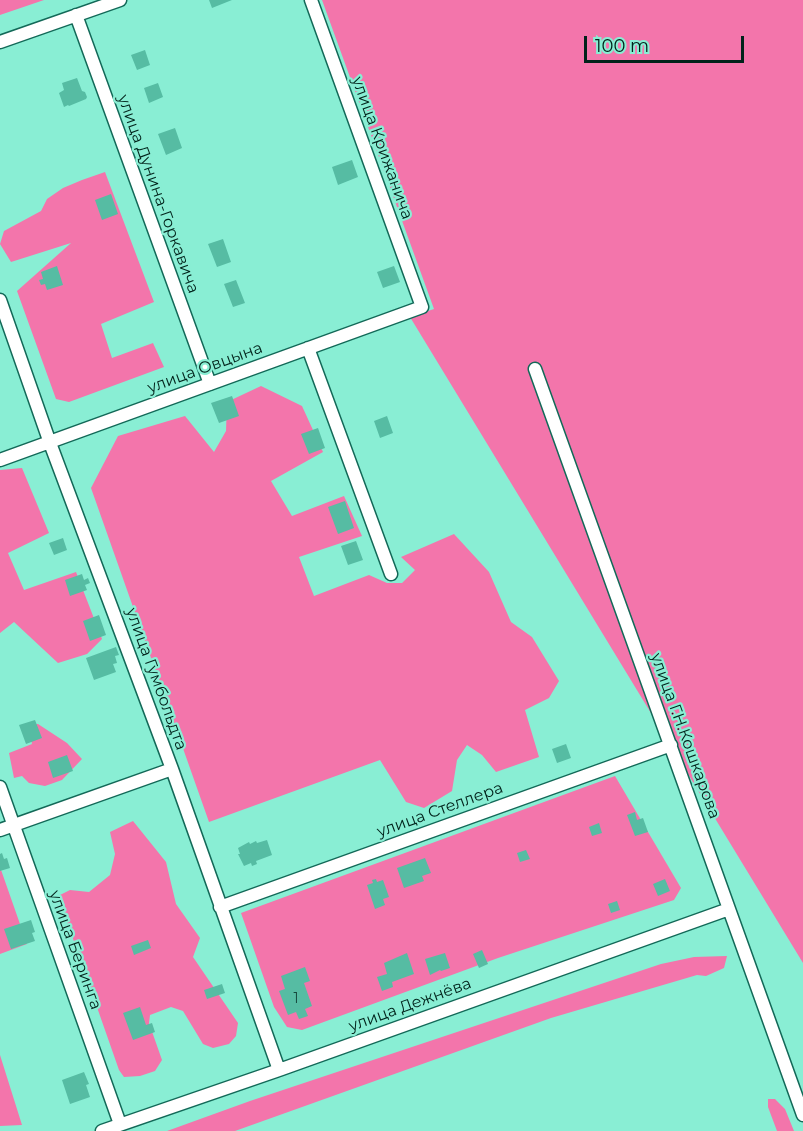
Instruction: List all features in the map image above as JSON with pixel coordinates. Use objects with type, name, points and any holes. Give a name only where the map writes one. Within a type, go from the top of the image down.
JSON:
[{"type":"street","points":[[0,42],[120,0]]},
{"type":"street","name":"улица Крижанича","points":[[311,0],[422,307]]},
{"type":"street","name":"улица Дунина-Горкавича","points":[[76,15],[210,384]]},
{"type":"street","name":"улица Гумбольдта","points":[[0,300],[50,442],[172,769],[279,1070]]},
{"type":"street","name":"улица Овцына","points":[[0,460],[422,307]]},
{"type":"street","points":[[308,348],[392,574]]},
{"type":"street","name":"улица Г.Н.Кошкарова","points":[[535,369],[803,1115]]},
{"type":"street","name":"улица Стеллера","points":[[220,907],[671,745]]},
{"type":"street","points":[[0,830],[172,769]]},
{"type":"street","name":"улица Беринга","points":[[0,787],[120,1124]]},
{"type":"street","name":"улица Дежнёва","points":[[102,1131],[729,909]]},
{"type":"shaded area","points":[[0,0],[44,0],[0,15]]},
{"type":"shaded area","points":[[322,0],[803,0],[803,963],[410,317],[434,309]]},
{"type":"shaded area","points":[[105,172],[154,302],[101,324],[112,358],[153,343],[164,367],[69,402],[56,399],[17,291],[71,243],[11,262],[0,244],[4,231],[41,211],[47,199],[63,188]]},
{"type":"shaded area","points":[[261,386],[302,406],[323,452],[271,481],[292,516],[344,496],[362,536],[299,557],[314,596],[369,575],[387,583],[402,583],[415,570],[401,557],[454,534],[489,572],[511,622],[532,637],[559,681],[549,698],[525,710],[539,757],[496,772],[482,755],[467,745],[457,760],[452,791],[424,808],[406,802],[380,760],[209,822],[91,488],[118,436],[185,416],[214,452],[226,431],[227,402]]},
{"type":"shaded area","points":[[22,468],[49,533],[8,553],[24,590],[76,572],[102,639],[87,654],[58,663],[14,622],[0,633],[0,470]]},
{"type":"shaded area","points":[[28,724],[38,724],[67,743],[82,759],[62,780],[45,786],[29,783],[22,776],[14,778],[9,753],[32,744]]},
{"type":"shaded area","points":[[615,776],[681,888],[674,900],[498,958],[302,1030],[287,1027],[274,1007],[241,913]]},
{"type":"shaded area","points":[[133,821],[166,862],[176,904],[200,938],[193,957],[238,1023],[236,1036],[229,1044],[213,1048],[203,1044],[183,1011],[171,1007],[150,1015],[149,1023],[162,1060],[155,1071],[140,1076],[124,1077],[119,1070],[58,896],[70,890],[89,892],[110,875],[115,854],[110,832]]},
{"type":"shaded area","points":[[0,867],[27,944],[0,954]]},
{"type":"shaded area","points":[[727,956],[724,968],[706,976],[697,975],[551,1018],[235,1131],[167,1131],[250,1101],[661,964],[694,957]]},
{"type":"shaded area","points":[[0,1055],[22,1125],[0,1126]]},
{"type":"shaded area","points":[[768,1099],[775,1099],[785,1109],[794,1131],[777,1131],[768,1107]]},
{"type":"building","points":[[209,0],[232,0],[212,8]]},
{"type":"building","points":[[145,50],[150,65],[137,70],[131,55]]},
{"type":"building","points":[[77,78],[87,97],[64,107],[59,93],[64,90],[62,83]]},
{"type":"building","points":[[158,83],[163,97],[149,103],[144,88]]},
{"type":"building","points":[[175,128],[182,148],[166,155],[158,134]]},
{"type":"building","points":[[352,160],[358,177],[338,185],[332,167]]},
{"type":"building","points":[[111,194],[118,214],[102,220],[95,200]]},
{"type":"building","points":[[223,239],[231,262],[217,267],[208,244]]},
{"type":"building","points":[[57,266],[63,285],[47,290],[45,284],[41,285],[39,280],[43,279],[41,272]]},
{"type":"building","points":[[394,266],[400,282],[383,288],[377,272]]},
{"type":"building","points":[[236,280],[245,303],[233,307],[224,284]]},
{"type":"building","points":[[232,396],[239,416],[219,423],[211,403]]},
{"type":"building","points":[[387,416],[393,433],[380,438],[374,421]]},
{"type":"building","points":[[318,428],[325,448],[309,454],[301,434]]},
{"type":"building","points":[[345,501],[354,528],[338,534],[328,507]]},
{"type":"building","points":[[63,538],[67,550],[54,555],[49,543]]},
{"type":"building","points":[[356,541],[363,560],[348,565],[341,546]]},
{"type":"building","points":[[82,574],[84,580],[88,578],[90,583],[85,585],[87,590],[70,596],[65,580]]},
{"type":"building","points":[[99,615],[106,635],[90,641],[83,621]]},
{"type":"building","points":[[116,647],[119,655],[115,656],[117,663],[113,664],[116,672],[94,680],[86,658]]},
{"type":"building","points":[[35,720],[42,738],[26,744],[19,725]]},
{"type":"building","points":[[566,744],[571,758],[557,763],[552,749]]},
{"type":"building","points":[[67,755],[73,771],[53,778],[48,762]]},
{"type":"building","points":[[635,812],[637,820],[643,818],[648,832],[635,836],[627,815]]},
{"type":"building","points":[[599,823],[602,833],[592,836],[589,827]]},
{"type":"building","points":[[267,840],[272,855],[256,861],[257,864],[252,866],[251,863],[244,866],[238,854],[240,854],[238,848],[249,842],[250,844]]},
{"type":"building","points":[[526,850],[530,859],[520,862],[517,853]]},
{"type":"building","points":[[2,853],[4,859],[7,858],[10,868],[0,871],[0,854]]},
{"type":"building","points":[[425,858],[431,873],[422,876],[424,881],[404,888],[397,868]]},
{"type":"building","points":[[376,879],[377,882],[383,880],[389,897],[383,899],[385,905],[375,909],[367,885]]},
{"type":"building","points":[[665,879],[670,891],[658,896],[653,884]]},
{"type":"building","points":[[617,901],[620,910],[611,913],[608,904]]},
{"type":"building","points":[[31,920],[35,941],[11,949],[4,929]]},
{"type":"building","points":[[148,940],[151,948],[134,955],[131,946]]},
{"type":"building","points":[[482,950],[488,964],[479,968],[473,954]]},
{"type":"building","points":[[407,953],[414,974],[392,982],[393,987],[382,991],[377,977],[387,974],[384,963]]},
{"type":"building","points":[[445,953],[450,968],[430,975],[425,959]]},
{"type":"building","points":[[305,967],[310,981],[304,983],[312,1006],[305,1009],[308,1016],[299,1019],[296,1012],[288,1015],[279,991],[285,989],[281,976]]},
{"type":"building","points":[[222,984],[225,993],[207,999],[204,990]]},
{"type":"building","points":[[140,1007],[146,1025],[152,1023],[155,1032],[133,1040],[123,1013]]},
{"type":"building","points":[[84,1072],[89,1084],[86,1085],[90,1097],[70,1104],[62,1080]]}]
